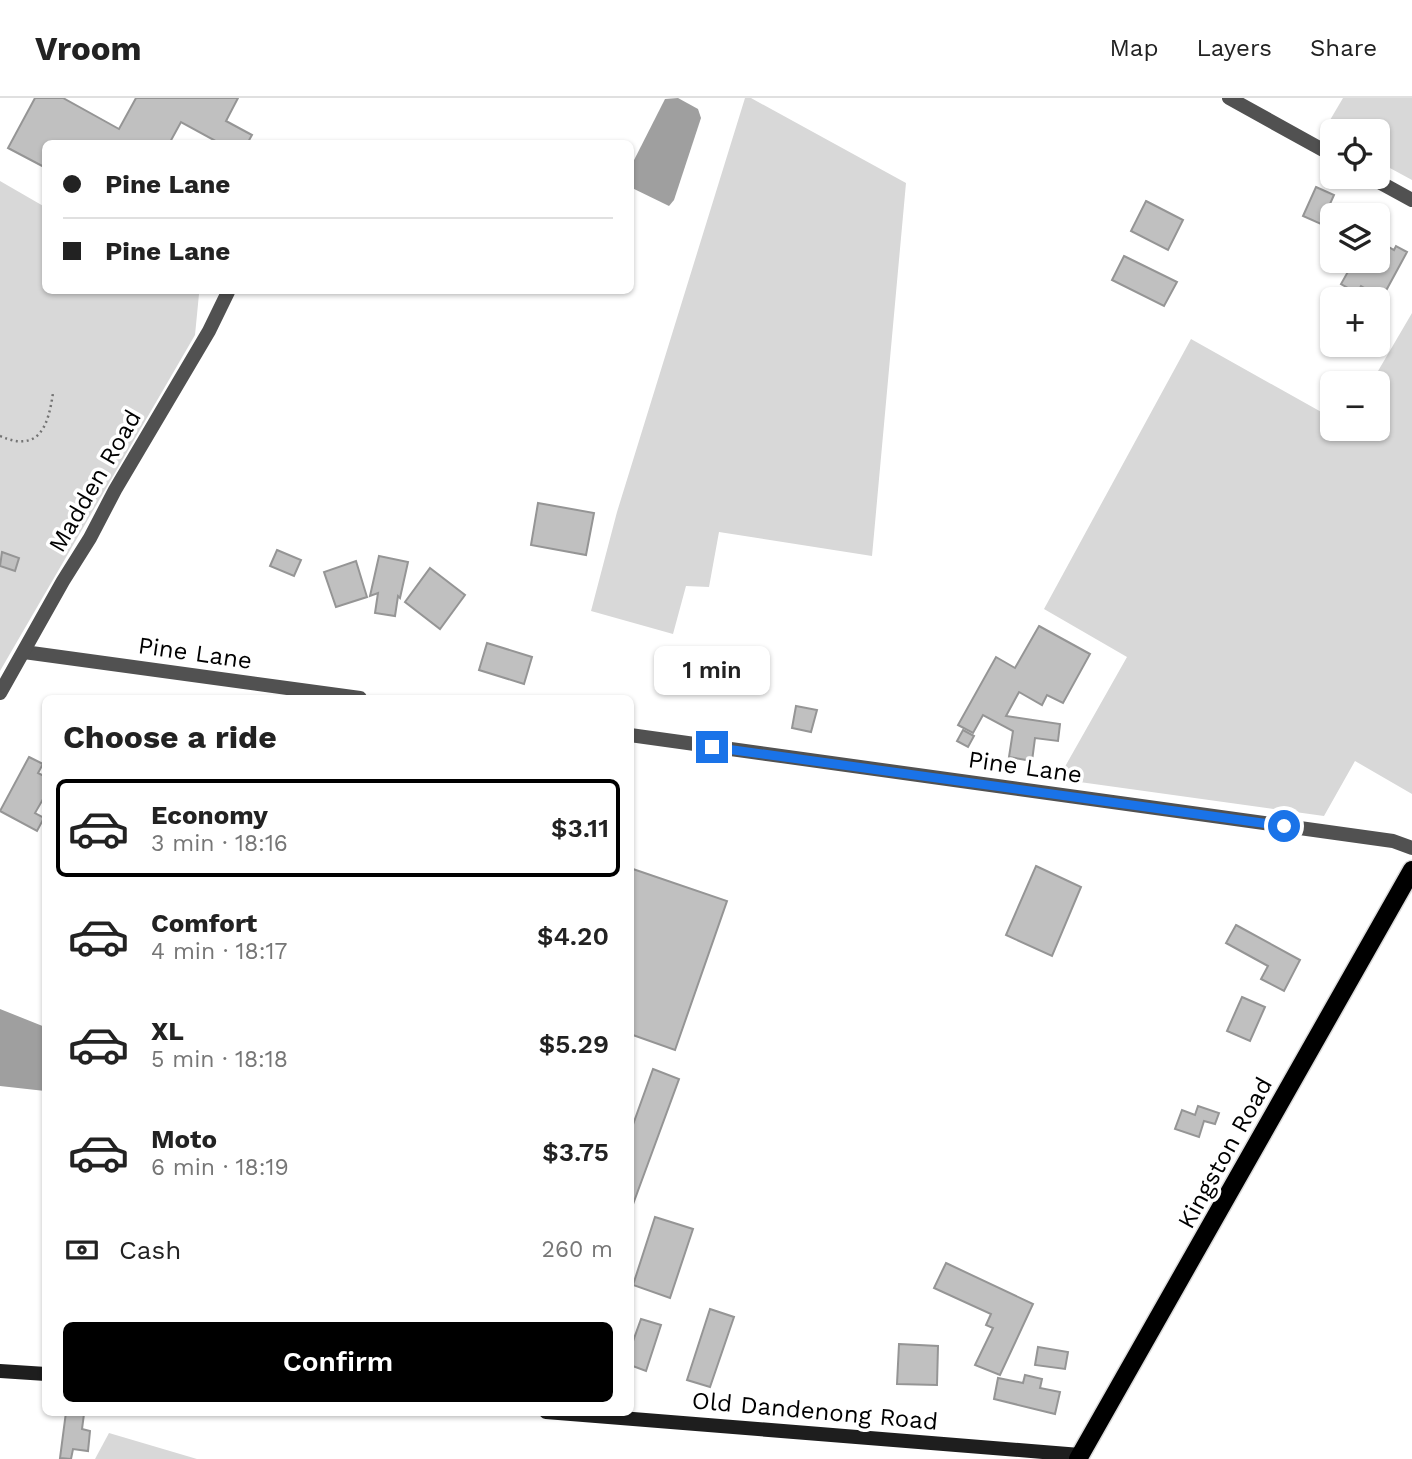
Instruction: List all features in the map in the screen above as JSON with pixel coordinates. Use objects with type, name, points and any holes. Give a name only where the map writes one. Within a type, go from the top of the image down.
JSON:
[{"type":"main road","name":"Kingston Road","points":[[1079,1457],[1412,870]]},
{"type":"main road","points":[[0,1371],[42,1374]]},
{"type":"main road","name":"Old Dandenong Road","points":[[593,1416],[1079,1457]]},
{"type":"street","points":[[1229,98],[1320,148]]},
{"type":"street","points":[[1390,188],[1412,200]]},
{"type":"street","name":"Madden Road","points":[[0,693],[209,331],[227,294]]},
{"type":"street","name":"Pine Lane","points":[[24,652],[338,695]]},
{"type":"street","name":"Pine Lane","points":[[634,736],[1393,841],[1412,848]]},
{"type":"path","points":[[0,436],[16,442],[32,440],[45,425],[52,393]]},
{"type":"shaded area","points":[[678,98],[698,109],[701,118],[674,200],[669,206],[634,189],[634,160],[665,99]]},
{"type":"shaded area","points":[[745,98],[751,98],[906,183],[872,556],[719,532],[709,587],[686,586],[673,634],[591,611],[617,512]]},
{"type":"shaded area","points":[[1343,98],[1412,98],[1412,180],[1390,168],[1390,119],[1331,119]]},
{"type":"shaded area","points":[[0,181],[42,205],[42,294],[199,294],[195,335],[0,671]]},
{"type":"shaded area","points":[[1412,313],[1412,794],[1355,761],[1324,816],[1058,779],[1127,657],[1044,609],[1191,339],[1320,411],[1320,441],[1390,441],[1390,371],[1378,371],[1386,357],[1390,357],[1390,351]]},
{"type":"shaded area","points":[[0,1009],[42,1026],[42,1091],[0,1086]]},
{"type":"shaded area","points":[[109,1433],[197,1459],[95,1459]]},
{"type":"building","points":[[35,98],[63,98],[119,129],[136,98],[238,98],[226,121],[252,135],[249,140],[214,140],[181,122],[171,140],[42,140],[42,166],[8,148]]},
{"type":"building","points":[[1316,187],[1334,195],[1330,203],[1320,203],[1320,224],[1303,216]]},
{"type":"building","points":[[1146,201],[1183,220],[1168,250],[1131,231]]},
{"type":"building","points":[[1396,246],[1407,252],[1388,287],[1346,287],[1341,284],[1347,273],[1390,273],[1390,248],[1394,250]]},
{"type":"building","points":[[1124,256],[1177,282],[1164,306],[1112,280]]},
{"type":"building","points":[[538,503],[594,513],[586,555],[531,545]]},
{"type":"building","points":[[277,550],[301,560],[294,576],[270,566]]},
{"type":"building","points":[[2,552],[19,558],[15,571],[0,566]]},
{"type":"building","points":[[379,556],[408,562],[395,616],[375,613],[378,593],[370,596]]},
{"type":"building","points":[[356,561],[367,597],[336,607],[324,572]]},
{"type":"building","points":[[430,568],[465,595],[440,629],[405,602]]},
{"type":"building","points":[[1039,626],[1090,654],[1063,703],[1047,695],[1042,705],[1019,692],[1006,716],[1060,724],[1058,741],[1035,738],[1032,761],[1009,757],[1013,731],[983,715],[973,733],[958,725],[996,657],[1015,668]]},
{"type":"building","points":[[487,643],[532,657],[524,684],[479,670]]},
{"type":"building","points":[[796,706],[817,710],[811,732],[792,728]]},
{"type":"building","points":[[963,730],[974,736],[968,747],[957,741]]},
{"type":"building","points":[[29,757],[42,764],[38,773],[42,775],[42,801],[35,813],[42,817],[42,822],[37,831],[0,811]]},
{"type":"building","points":[[1036,866],[1081,887],[1052,956],[1006,935]]},
{"type":"building","points":[[634,869],[727,901],[675,1050],[634,1035]]},
{"type":"building","points":[[1236,925],[1300,960],[1284,991],[1261,979],[1268,966],[1226,943]]},
{"type":"building","points":[[1242,997],[1265,1007],[1250,1041],[1227,1031]]},
{"type":"building","points":[[653,1069],[679,1079],[634,1202],[634,1122]]},
{"type":"building","points":[[1198,1106],[1219,1113],[1215,1124],[1204,1121],[1199,1137],[1175,1129],[1182,1110],[1195,1115]]},
{"type":"building","points":[[655,1217],[693,1229],[670,1298],[634,1285]]},
{"type":"building","points":[[946,1263],[1033,1304],[1000,1375],[975,1365],[993,1328],[986,1325],[991,1314],[934,1288]]},
{"type":"building","points":[[710,1309],[734,1317],[710,1387],[687,1380]]},
{"type":"building","points":[[641,1319],[661,1325],[646,1371],[634,1366],[634,1338]]},
{"type":"building","points":[[899,1344],[938,1346],[937,1385],[897,1384]]},
{"type":"building","points":[[1038,1347],[1068,1352],[1065,1369],[1035,1365]]},
{"type":"building","points":[[1025,1375],[1042,1379],[1040,1388],[1060,1392],[1055,1414],[994,1399],[998,1378],[1023,1383]]},
{"type":"building","points":[[65,1416],[84,1416],[82,1429],[90,1431],[88,1451],[73,1449],[71,1459],[60,1458]]},
{"type":"route","points":[[712,747],[1284,826]]}]
